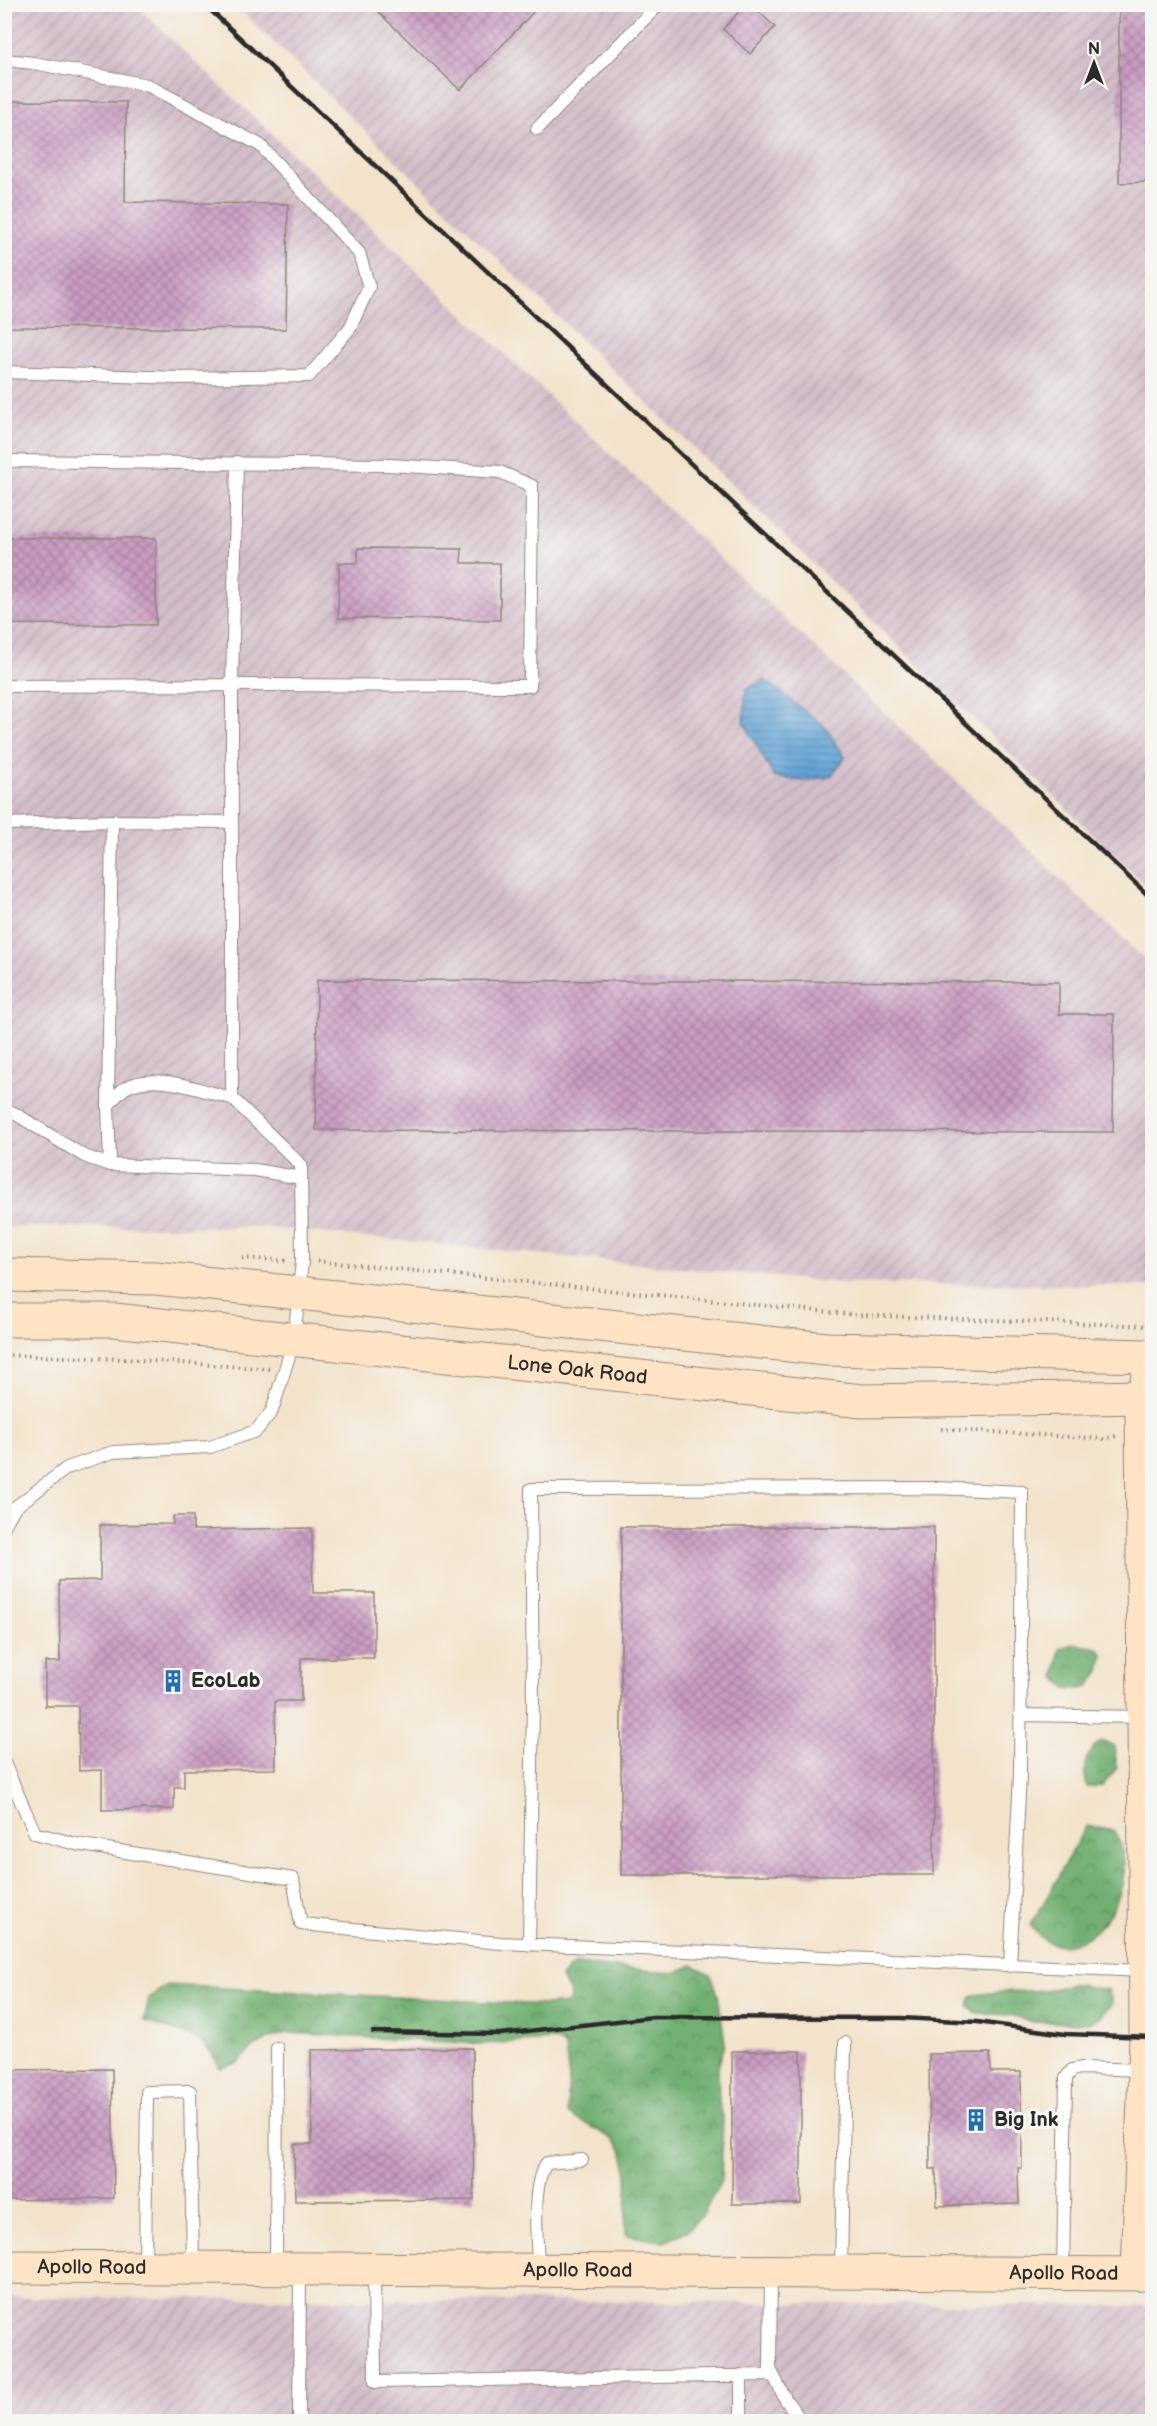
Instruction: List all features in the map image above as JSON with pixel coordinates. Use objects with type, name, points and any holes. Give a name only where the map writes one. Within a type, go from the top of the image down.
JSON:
[{"type":"main road","points":[[4,1275],[156,1278],[826,1349],[1152,1358],[1147,1397],[1148,1960],[1145,2070],[1145,2274]]},
{"type":"main road","name":"Lone Oak Road","points":[[4,1320],[114,1320],[862,1401],[1147,1397]]},
{"type":"main road","name":"Apollo Road","points":[[4,2267],[1145,2274]]},
{"type":"lane","points":[[537,129],[659,4]]},
{"type":"lane","points":[[4,60],[34,63],[147,86],[260,145],[359,253],[369,287],[350,328],[309,376],[178,378],[4,372]]},
{"type":"lane","points":[[4,461],[389,465],[500,472],[532,486],[530,686],[4,686]]},
{"type":"lane","points":[[232,1098],[232,685],[237,462]]},
{"type":"lane","points":[[4,824],[112,821],[232,822]]},
{"type":"lane","points":[[110,1165],[108,1105],[112,821]]},
{"type":"lane","points":[[4,1526],[14,1509],[67,1468],[113,1452],[210,1447],[256,1431],[272,1411],[294,1340],[302,1262],[301,1165],[232,1098],[168,1083],[141,1082],[123,1089],[108,1105]]},
{"type":"lane","points":[[4,1110],[14,1113],[84,1156],[110,1165],[255,1170],[301,1178]]},
{"type":"lane","points":[[529,1944],[533,1703],[531,1489],[936,1488],[1022,1492],[1020,1775],[1010,1966]]},
{"type":"lane","points":[[1020,1715],[1147,1725]]},
{"type":"lane","points":[[4,1763],[35,1833],[76,1844],[293,1879],[301,1924],[529,1944],[1010,1966],[1148,1960]]},
{"type":"lane","points":[[841,2272],[845,2043]]},
{"type":"lane","points":[[277,2048],[288,2269],[299,2421]]},
{"type":"lane","points":[[1063,2274],[1066,2078],[1072,2070],[1081,2068],[1145,2070]]},
{"type":"lane","points":[[145,2268],[147,2092],[190,2091],[193,2268]]},
{"type":"lane","points":[[538,2270],[537,2187],[540,2171],[547,2163],[582,2160]]},
{"type":"lane","points":[[375,2269],[375,2382],[773,2375]]},
{"type":"lane","points":[[771,2271],[770,2369],[786,2400],[802,2421]]},
{"type":"lane","points":[[741,2375],[741,2421]]},
{"type":"path","points":[[232,1258],[329,1262],[858,1315],[1152,1326]]},
{"type":"shaded area","points":[[5,5],[135,5],[1152,966],[1152,1286],[839,1283],[259,1227],[5,1227]]},
{"type":"shaded area","points":[[235,5],[1152,5],[1152,891]]},
{"type":"shaded area","points":[[4,2297],[1152,2306],[1152,2421],[5,2421]]},
{"type":"green space","points":[[1074,1644],[1098,1648],[1103,1654],[1100,1671],[1089,1686],[1069,1690],[1055,1677],[1060,1648]]},
{"type":"green space","points":[[1101,1741],[1114,1746],[1117,1768],[1102,1786],[1087,1787],[1086,1762]]},
{"type":"green space","points":[[1087,1826],[1115,1831],[1123,1857],[1122,1883],[1114,1906],[1100,1926],[1082,1939],[1064,1945],[1046,1940],[1030,1924]]},
{"type":"green space","points":[[576,1964],[674,1973],[693,1965],[711,1975],[718,1994],[725,2043],[718,2067],[719,2103],[723,2116],[721,2181],[701,2217],[688,2230],[665,2242],[626,2235],[627,2171],[624,2158],[620,2148],[612,2139],[567,2113],[569,2080],[565,2046],[554,2040],[481,2044],[287,2033],[268,2039],[251,2049],[238,2063],[219,2068],[213,2055],[198,2040],[144,2020],[149,1998],[167,1985],[546,2005],[567,2003],[571,1999],[570,1992],[561,1978],[569,1968]]},
{"type":"green space","points":[[1071,1984],[1109,1990],[1112,2003],[1102,2016],[1088,2023],[1034,2022],[1010,2015],[977,2013],[968,2006],[971,1996],[1047,1989]]},
{"type":"water","points":[[765,680],[825,727],[845,757],[831,776],[803,781],[774,777],[744,722],[746,689]]},
{"type":"building","points":[[370,4],[541,4],[460,90]]},
{"type":"building","points":[[746,4],[751,4],[775,27],[750,54],[723,29]]},
{"type":"building","points":[[1119,4],[1152,4],[1152,182],[1119,183]]},
{"type":"building","points":[[7,101],[126,102],[125,202],[288,204],[286,329],[5,327]]},
{"type":"building","points":[[4,538],[156,538],[156,625],[4,624]]},
{"type":"building","points":[[358,548],[462,549],[461,563],[500,563],[500,620],[338,618],[339,563],[358,563]]},
{"type":"building","points":[[317,980],[1059,982],[1059,1014],[1114,1014],[1113,1132],[316,1130]]},
{"type":"building","name":"EcoLab","points":[[173,1516],[193,1516],[193,1530],[312,1528],[313,1593],[374,1593],[374,1658],[301,1658],[301,1701],[275,1701],[276,1769],[184,1770],[184,1787],[174,1787],[174,1809],[102,1810],[102,1770],[79,1771],[78,1706],[45,1706],[45,1662],[60,1662],[59,1581],[100,1580],[100,1525],[173,1524]]},
{"type":"building","points":[[621,1527],[934,1527],[934,1875],[621,1875]]},
{"type":"building","points":[[472,2048],[474,2200],[295,2201],[294,2144],[312,2144],[311,2050]]},
{"type":"building","points":[[732,2051],[801,2051],[801,2204],[732,2204]]},
{"type":"building","name":"Big Ink","points":[[990,2053],[991,2072],[1021,2072],[1022,2168],[1018,2168],[1019,2204],[937,2206],[936,2169],[930,2169],[929,2054]]},
{"type":"building","points":[[112,2069],[114,2198],[8,2200],[6,2070]]},
{"type":"railway","points":[[204,4],[1152,899]]},
{"type":"railway","points":[[373,2032],[500,2034],[653,2017],[901,2018],[977,2022],[1065,2034],[1152,2037]]},
{"type":"place","name":"EcoLab","points":[[173,1681]]},
{"type":"place","name":"Big Ink","points":[[976,2120]]}]
